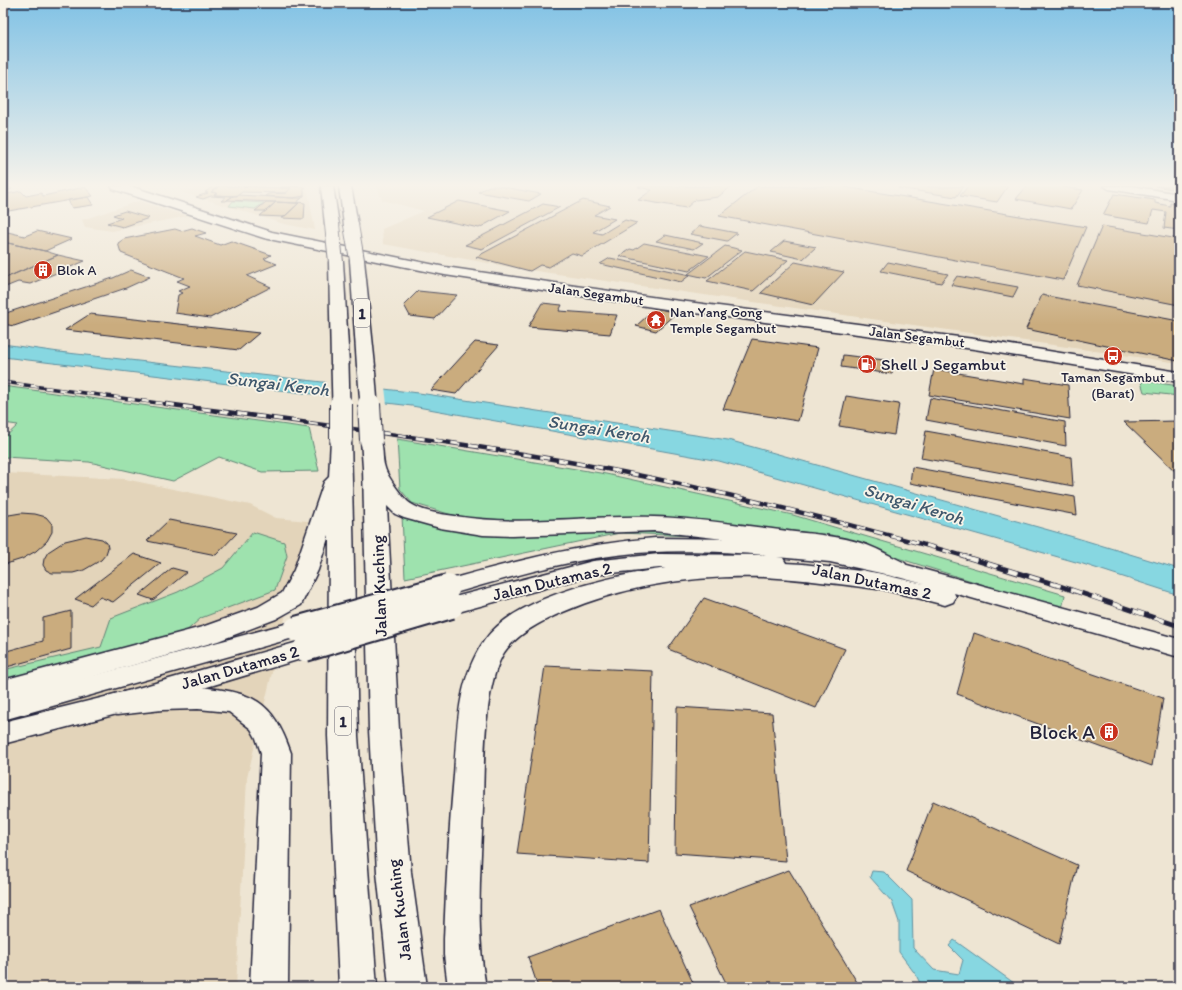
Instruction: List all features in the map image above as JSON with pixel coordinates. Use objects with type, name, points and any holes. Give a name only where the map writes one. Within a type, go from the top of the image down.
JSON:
[{"type":"main road","name":"Jalan Segambut","points":[[263,232],[275,236],[445,271],[672,306],[974,344],[1179,377]]},
{"type":"main road","name":"Jalan Segambut","points":[[287,232],[389,255],[506,275],[963,336],[1179,369]]},
{"type":"main road","name":"1","points":[[333,232],[336,262],[340,364],[343,736],[358,987]]},
{"type":"main road","name":"Jalan Kuching","points":[[352,232],[357,260],[373,454],[385,746],[394,872],[408,987]]},
{"type":"main road","points":[[3,691],[209,634],[267,613],[292,599],[306,570],[340,452]]},
{"type":"main road","points":[[373,454],[395,502],[403,509],[412,513],[440,521],[483,528],[548,529],[586,526],[654,524],[727,531],[838,545],[858,550],[887,575]]},
{"type":"main road","points":[[467,987],[462,950],[464,849],[472,736],[478,687],[485,664],[496,643],[512,629],[533,615],[582,594],[656,577],[727,569],[787,567],[887,575]]},
{"type":"main road","points":[[117,704],[162,699],[198,698],[230,701],[242,705],[261,721],[270,735],[276,754],[269,987]]},
{"type":"street","name":"Jalan Dutamas 2","points":[[450,597],[544,561],[617,548],[655,545],[742,546],[830,555],[887,575],[993,608],[1179,659]]},
{"type":"street","points":[[593,553],[753,554],[784,558],[790,561],[787,567]]},
{"type":"street","name":"Jalan Dutamas 2","points":[[3,710],[300,639],[450,597],[593,568],[659,561],[743,561],[787,567]]},
{"type":"street","name":"Jalan Dutamas 2","points":[[887,575],[1179,648]]},
{"type":"street","name":"Jalan Dutamas 2","points":[[3,733],[117,704],[300,639]]},
{"type":"shaded area","points":[[382,232],[1179,232],[1179,363],[515,268],[383,244]]},
{"type":"shaded area","points":[[3,473],[125,479],[250,505],[276,518],[308,521],[247,778],[236,987],[3,987]]},
{"type":"green space","points":[[1145,381],[1179,386],[1179,396],[1144,392],[1141,382]]},
{"type":"green space","points":[[3,386],[309,428],[319,471],[262,472],[219,457],[173,481],[89,462],[4,457],[3,439],[18,425],[3,423]]},
{"type":"green space","points":[[397,439],[606,474],[793,515],[1065,595],[1062,609],[820,534],[636,518],[559,521],[472,521],[412,503],[400,489]]},
{"type":"green space","points":[[402,516],[463,530],[650,526],[715,537],[620,533],[405,578]]},
{"type":"green space","points":[[253,532],[284,542],[287,556],[275,590],[201,618],[183,634],[3,683],[3,670],[101,647],[111,618],[178,592],[223,568]]},
{"type":"water","name":"Sungai Keroh","points":[[3,344],[59,352],[419,393],[728,440],[1077,538],[1179,569],[1179,595],[1083,564],[719,461],[412,406],[3,357]]},
{"type":"water","points":[[872,871],[884,872],[912,900],[913,948],[934,970],[959,974],[963,960],[949,946],[954,940],[1014,983],[1016,987],[922,987],[916,975],[899,952],[899,922],[892,902],[870,877]]},
{"type":"pier","points":[[326,381],[385,387],[387,405],[325,397]]},
{"type":"building","points":[[3,232],[25,236],[34,232],[42,232],[72,239],[45,251],[3,242]]},
{"type":"building","points":[[159,232],[204,232],[206,233],[195,236],[220,245],[231,241],[271,255],[264,259],[277,264],[247,276],[271,287],[210,318],[175,313],[178,295],[182,293],[178,291],[190,286],[177,281],[184,278],[121,253],[118,243],[124,239]]},
{"type":"building","points":[[489,232],[513,232],[482,249],[465,245]]},
{"type":"building","points":[[523,232],[594,232],[602,234],[605,232],[622,232],[582,256],[572,253],[549,267],[540,265],[530,271],[476,257]]},
{"type":"building","points":[[692,232],[737,233],[727,241],[690,234]]},
{"type":"building","points":[[806,232],[1084,232],[1063,280]]},
{"type":"building","points":[[1099,232],[1139,232],[1179,239],[1179,305],[1077,285]]},
{"type":"building","points":[[665,235],[703,243],[694,249],[656,241]]},
{"type":"building","points":[[784,241],[816,247],[803,259],[771,252]]},
{"type":"building","points":[[3,242],[45,251],[58,255],[3,279]]},
{"type":"building","points":[[644,243],[709,256],[689,271],[619,256],[630,249],[634,250]]},
{"type":"building","points":[[725,246],[742,250],[706,278],[688,274]]},
{"type":"building","points":[[745,251],[788,260],[753,291],[707,281]]},
{"type":"building","name":"Blok A","points":[[58,255],[85,261],[30,284],[18,282],[3,288],[3,279]]},
{"type":"building","points":[[610,258],[690,275],[681,282],[600,264]]},
{"type":"building","points":[[795,262],[844,272],[813,305],[761,293]]},
{"type":"building","points":[[888,262],[948,274],[941,283],[881,271]]},
{"type":"building","points":[[131,270],[150,277],[126,288],[14,326],[3,324],[3,314],[113,278]]},
{"type":"building","points":[[957,276],[1018,287],[1013,297],[951,285]]},
{"type":"building","points":[[418,291],[457,295],[435,319],[410,316],[404,305]]},
{"type":"building","points":[[1042,295],[1179,321],[1178,361],[1026,329]]},
{"type":"building","points":[[542,303],[562,305],[559,311],[617,315],[610,334],[528,327]]},
{"type":"building","name":"Nan Yang Gong Temple Segambut","points":[[656,308],[676,313],[656,331],[636,326]]},
{"type":"building","points":[[90,314],[259,333],[239,350],[65,330]]},
{"type":"building","points":[[752,339],[818,348],[798,421],[723,409]]},
{"type":"building","points":[[475,342],[499,345],[456,394],[431,390]]},
{"type":"building","name":"Shell J Segambut","points":[[843,355],[893,361],[892,374],[841,367]]},
{"type":"building","points":[[934,369],[1024,384],[1024,378],[1068,385],[1070,419],[929,395]]},
{"type":"building","points":[[846,396],[899,404],[894,435],[839,426]]},
{"type":"building","points":[[930,398],[1065,422],[1066,446],[926,420]]},
{"type":"building","points":[[1179,421],[1179,475],[1124,422]]},
{"type":"building","points":[[926,431],[1071,457],[1073,486],[921,458]]},
{"type":"building","points":[[912,467],[1075,497],[1077,515],[910,483]]},
{"type":"building","points":[[21,513],[35,514],[46,517],[52,524],[52,532],[47,541],[36,551],[22,559],[3,565],[3,516]]},
{"type":"building","points":[[169,520],[237,533],[216,555],[147,541]]},
{"type":"building","points":[[86,536],[102,539],[107,543],[108,548],[106,554],[101,560],[84,570],[73,573],[52,573],[46,570],[43,565],[44,559],[48,552],[65,541]]},
{"type":"building","points":[[134,554],[161,563],[113,602],[100,597],[91,605],[75,599]]},
{"type":"building","points":[[172,568],[187,572],[153,600],[139,595]]},
{"type":"building","points":[[704,598],[845,649],[816,708],[668,649]]},
{"type":"building","points":[[71,611],[71,649],[3,668],[3,652],[43,641],[43,618]]},
{"type":"building","name":"Block A","points":[[974,633],[1163,698],[1152,766],[957,694]]},
{"type":"building","points":[[545,666],[653,671],[649,863],[517,854]]},
{"type":"building","points":[[677,707],[772,713],[786,861],[675,853]]},
{"type":"building","points":[[933,801],[1077,865],[1059,944],[906,871]]},
{"type":"building","points":[[789,870],[860,987],[728,987],[689,907]]},
{"type":"building","points":[[659,909],[695,987],[538,987],[528,957]]},
{"type":"railway","points":[[3,382],[173,405]]},
{"type":"railway","points":[[166,404],[447,442],[612,470],[682,484],[787,509],[970,558]]},
{"type":"railway","points":[[966,557],[1057,585],[1179,626]]},
{"type":"place","name":"Blok A","points":[[43,270]]},
{"type":"place","name":"Nan Yang Gong Temple Segambut","points":[[656,320]]},
{"type":"place","name":"Taman Segambut (Barat)","points":[[1113,356]]},
{"type":"place","name":"Shell J Segambut","points":[[867,364]]},
{"type":"place","name":"Block A","points":[[1109,732]]}]
